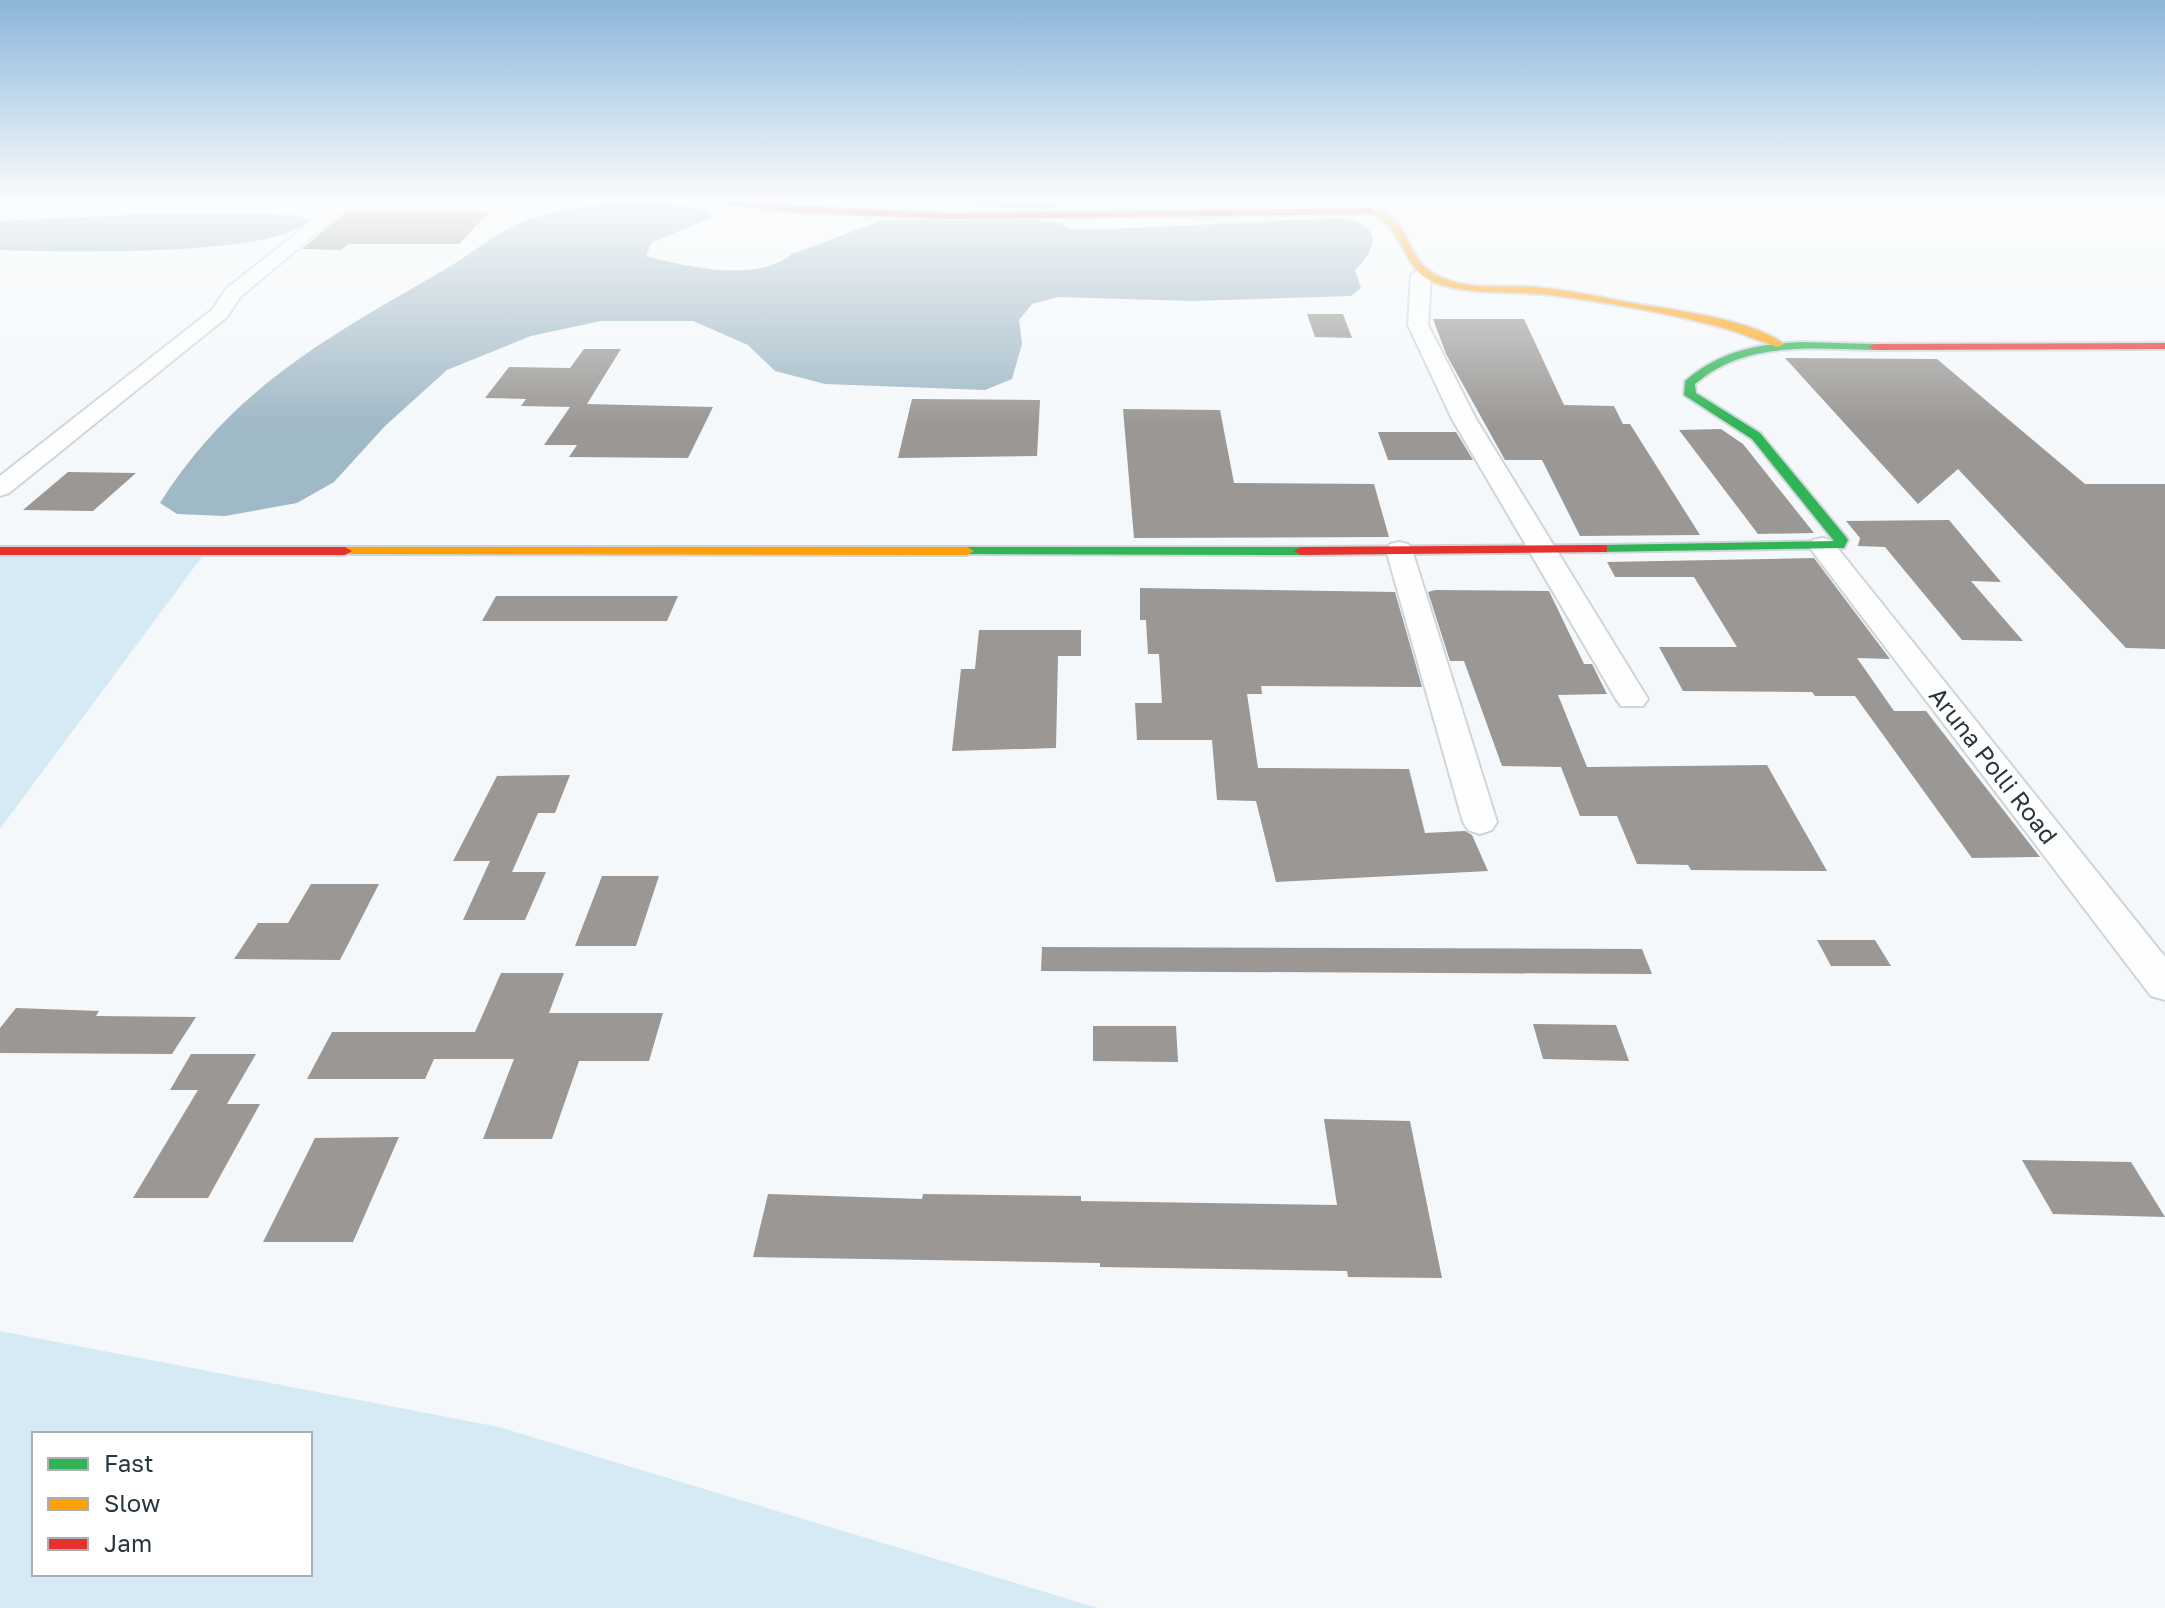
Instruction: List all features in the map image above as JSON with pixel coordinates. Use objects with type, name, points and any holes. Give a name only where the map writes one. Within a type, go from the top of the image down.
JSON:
[{"type":"street","points":[[0,488],[220,313],[233,293],[254,276]]},
{"type":"street","points":[[1421,276],[1418,325],[1464,419],[1632,699]]},
{"type":"street","points":[[1424,276],[1442,282],[1546,291],[1717,322],[1762,336],[1783,347]]},
{"type":"street","points":[[0,551],[1541,550],[1839,545],[1841,540],[1756,436],[1690,395],[1689,383],[1702,367],[1727,354],[1783,347],[2165,346]]},
{"type":"street","name":"Aruna Polli Road","points":[[1822,546],[2165,985]]},
{"type":"street","points":[[1399,550],[1480,822]]},
{"type":"shaded area","points":[[433,276],[1357,276],[1361,288],[1351,296],[1192,301],[1058,297],[1032,304],[1019,320],[1022,344],[1012,379],[985,390],[825,384],[775,371],[748,345],[693,321],[601,321],[531,336],[447,370],[385,426],[334,482],[297,503],[225,516],[177,514],[160,503],[188,463],[251,396],[323,342]]},
{"type":"shaded area","points":[[207,550],[0,829],[0,551]]},
{"type":"shaded area","points":[[0,1331],[499,1427],[1098,1608],[0,1608]]},
{"type":"building","points":[[1307,314],[1343,314],[1352,338],[1315,337]]},
{"type":"building","points":[[1433,319],[1524,319],[1564,405],[1614,406],[1623,424],[1630,424],[1700,535],[1580,536],[1542,460],[1505,460],[1446,354]]},
{"type":"building","points":[[584,349],[621,349],[587,404],[713,407],[688,458],[569,457],[577,445],[544,445],[570,407],[521,406],[526,399],[485,398],[509,367],[570,368]]},
{"type":"building","points":[[1785,358],[1937,359],[2085,484],[2165,484],[2165,649],[2126,648],[1958,469],[1918,504]]},
{"type":"building","points":[[912,399],[1040,400],[1037,456],[898,458]]},
{"type":"building","points":[[1123,409],[1220,410],[1234,483],[1374,484],[1389,537],[1134,538]]},
{"type":"building","points":[[1721,429],[1743,444],[1814,533],[1758,534],[1679,430]]},
{"type":"building","points":[[1378,432],[1456,432],[1473,460],[1388,460]]},
{"type":"building","points":[[68,472],[136,473],[93,511],[23,510]]},
{"type":"building","points":[[1949,520],[2001,582],[1971,581],[2023,641],[1962,640],[1885,547],[1858,546],[1860,538],[1846,521]]},
{"type":"building","points":[[1814,558],[1890,659],[1857,658],[1894,711],[1926,711],[2040,857],[1972,858],[1855,696],[1815,696],[1812,692],[1683,691],[1659,647],[1737,647],[1694,577],[1615,577],[1607,562]]},
{"type":"building","points":[[1140,588],[1395,592],[1422,687],[1261,686],[1262,694],[1247,694],[1258,768],[1409,769],[1425,833],[1465,831],[1472,835],[1488,871],[1276,882],[1256,801],[1217,800],[1212,740],[1137,740],[1135,703],[1162,703],[1159,654],[1148,654],[1146,620],[1140,620]]},
{"type":"building","points":[[1549,591],[1584,664],[1592,664],[1607,694],[1558,695],[1587,767],[1767,765],[1827,871],[1691,870],[1688,865],[1637,864],[1617,816],[1580,816],[1561,767],[1502,766],[1464,661],[1450,661],[1428,592]]},
{"type":"building","points":[[496,596],[678,596],[667,621],[482,621]]},
{"type":"building","points":[[979,630],[1081,630],[1081,656],[1058,656],[1056,748],[952,751],[961,669],[975,669]]},
{"type":"building","points":[[570,775],[555,813],[538,813],[512,872],[546,872],[525,920],[463,920],[490,861],[453,861],[497,776]]},
{"type":"building","points":[[602,876],[659,876],[636,946],[575,946]]},
{"type":"building","points":[[311,884],[379,884],[340,960],[234,959],[258,923],[288,923]]},
{"type":"building","points":[[1817,940],[1875,940],[1891,966],[1831,966]]},
{"type":"building","points":[[1042,947],[1642,949],[1652,974],[1041,971]]},
{"type":"building","points":[[501,973],[564,973],[549,1013],[663,1013],[649,1061],[579,1061],[552,1139],[483,1139],[514,1059],[434,1059],[425,1079],[307,1079],[332,1032],[475,1032]]},
{"type":"building","points":[[16,1008],[99,1011],[96,1016],[196,1017],[172,1054],[0,1053],[0,1028]]},
{"type":"building","points":[[1533,1024],[1616,1025],[1629,1061],[1543,1059]]},
{"type":"building","points":[[1093,1026],[1176,1026],[1178,1062],[1093,1061]]},
{"type":"building","points":[[191,1054],[256,1054],[227,1104],[260,1104],[208,1198],[133,1198],[198,1090],[170,1090]]},
{"type":"building","points":[[1324,1119],[1410,1121],[1442,1278],[1348,1277],[1347,1271],[1100,1267],[1100,1263],[753,1257],[768,1194],[922,1199],[923,1194],[1081,1196],[1081,1201],[1337,1205]]},
{"type":"building","points":[[399,1137],[353,1242],[263,1242],[315,1138]]},
{"type":"building","points":[[2022,1160],[2131,1162],[2165,1217],[2053,1214]]},
{"type":"traffic: fast","points":[[1602,549],[1839,545],[1841,540],[1756,436],[1690,395],[1689,383],[1707,367],[1751,350],[1801,345],[1874,347]]},
{"type":"traffic: fast","points":[[967,551],[1301,551]]},
{"type":"traffic: slow","points":[[1428,276],[1467,287],[1556,292],[1706,320],[1778,344]]},
{"type":"traffic: slow","points":[[345,551],[967,551]]},
{"type":"traffic: jam","points":[[1874,347],[2165,346]]},
{"type":"traffic: jam","points":[[1301,551],[1602,549]]},
{"type":"traffic: jam","points":[[0,551],[345,551]]}]
